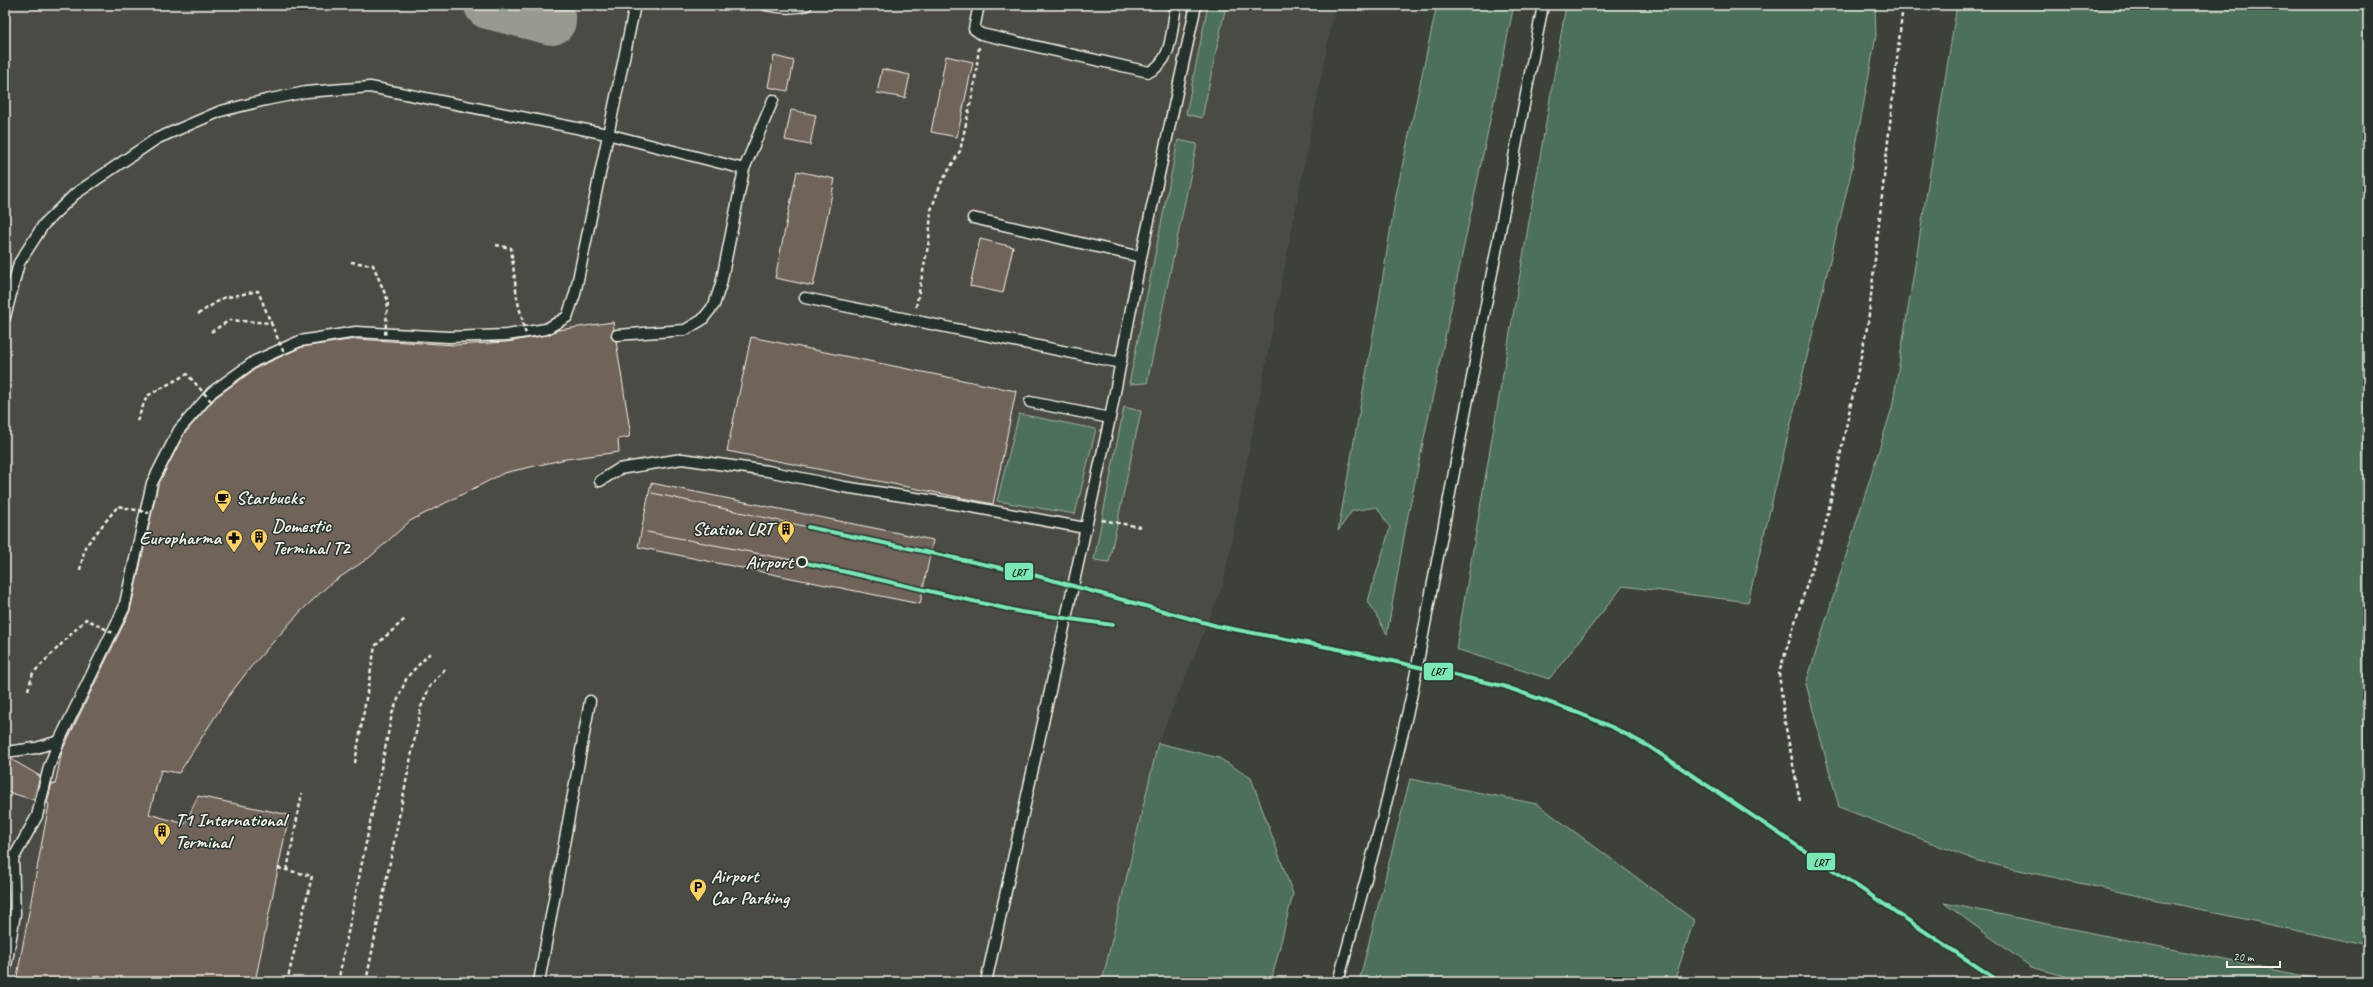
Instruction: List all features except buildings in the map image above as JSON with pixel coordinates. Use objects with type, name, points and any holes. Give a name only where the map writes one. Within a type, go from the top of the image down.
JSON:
[{"type":"lane","points":[[5,972],[15,914],[12,859],[37,816],[49,767],[59,741],[124,608],[152,483],[179,430],[212,392],[255,361],[300,341],[356,332],[449,337],[507,335],[546,329],[567,317],[575,294],[635,5]]},
{"type":"lane","points":[[766,5],[776,8],[800,7],[807,5]]},
{"type":"lane","points":[[978,5],[974,29],[981,34],[1148,72],[1156,69],[1166,57],[1175,12],[1174,5]]},
{"type":"lane","points":[[986,982],[1110,418],[1141,257],[1196,5]]},
{"type":"lane","points":[[1338,982],[1383,816],[1411,698],[1543,5]]},
{"type":"lane","points":[[5,317],[20,263],[44,224],[75,194],[156,139],[221,111],[306,92],[370,87],[607,134],[744,169]]},
{"type":"lane","points":[[617,335],[685,330],[702,320],[714,305],[720,284],[744,169],[773,100]]},
{"type":"lane","points":[[973,218],[1141,257]]},
{"type":"lane","points":[[805,298],[913,322],[1121,363]]},
{"type":"lane","points":[[1030,402],[1110,418]]},
{"type":"lane","points":[[600,481],[618,469],[682,458],[768,471],[844,487],[961,505],[1085,528]]},
{"type":"lane","points":[[539,982],[590,701]]},
{"type":"lane","points":[[5,752],[36,748],[59,741]]},
{"type":"path","points":[[1800,801],[1784,723],[1779,673],[1825,527],[1868,323],[1903,5]]},
{"type":"path","points":[[913,322],[930,242],[931,210],[941,183],[960,151],[974,87],[981,34]]},
{"type":"path","points":[[496,245],[511,248],[517,298],[526,335]]},
{"type":"path","points":[[350,262],[374,265],[388,301],[385,336]]},
{"type":"path","points":[[198,314],[223,298],[258,291],[284,353]]},
{"type":"path","points":[[211,332],[230,320],[271,322]]},
{"type":"path","points":[[137,421],[147,396],[187,374],[211,401]]},
{"type":"path","points":[[80,570],[85,547],[118,506],[149,513]]},
{"type":"path","points":[[1088,518],[1141,527]]},
{"type":"path","points":[[28,690],[33,674],[86,619],[115,634]]},
{"type":"path","points":[[355,763],[375,646],[406,619]]},
{"type":"path","points":[[338,982],[392,714],[407,677],[431,652]]},
{"type":"path","points":[[366,982],[421,707],[430,686],[445,669]]},
{"type":"path","points":[[288,870],[302,793]]},
{"type":"path","points":[[278,868],[312,876],[287,982]]},
{"type":"shaded area","points":[[5,5],[1335,5],[1223,585],[1158,743],[1102,982],[5,982]]},
{"type":"green space","points":[[1208,5],[1226,5],[1202,118],[1186,114]]},
{"type":"green space","points":[[1437,5],[1514,5],[1407,520],[1387,634],[1368,601],[1390,528],[1377,507],[1352,511],[1338,531],[1378,307],[1396,195]]},
{"type":"green space","points":[[1566,5],[1875,5],[1876,36],[1851,173],[1748,602],[1623,586],[1549,679],[1456,649]]},
{"type":"green space","points":[[1957,5],[2368,5],[2368,946],[1978,861],[1839,807],[1806,684],[1892,408]]},
{"type":"green space","points":[[1178,140],[1197,144],[1147,383],[1129,384]]},
{"type":"green space","points":[[1124,407],[1141,411],[1109,562],[1094,560]]},
{"type":"green space","points":[[1019,414],[1096,429],[1075,514],[997,501]]},
{"type":"green space","points":[[1158,743],[1219,758],[1251,778],[1293,894],[1271,982],[1102,982]]},
{"type":"green space","points":[[1410,779],[1537,804],[1694,920],[1674,982],[1359,982]]},
{"type":"green space","points":[[1944,903],[2334,982],[2088,982],[2031,967]]},
{"type":"taxiway","points":[[488,5],[552,21]]},
{"type":"tram line","points":[[652,493],[808,527]]},
{"type":"tram line","points":[[647,532],[802,562]]},
{"type":"rail line","name":"LRT","points":[[808,527],[1030,574],[1217,626],[1343,650],[1503,686],[1576,712],[1614,728],[1650,747],[2000,982]]},
{"type":"rail line","name":"LRT","points":[[802,562],[1021,612],[1113,625]]},
{"type":"place","name":"Starbucks","points":[[223,513]]},
{"type":"place","name":"Station LRT","points":[[786,544]]},
{"type":"place","name":"Domestic Terminal T2","points":[[259,552]]},
{"type":"place","name":"Europharma","points":[[234,553]]},
{"type":"place","name":"Airport","points":[[802,562]]},
{"type":"place","name":"T1 International Terminal","points":[[162,846]]},
{"type":"place","name":"Airport Car Parking","points":[[698,902]]}]
